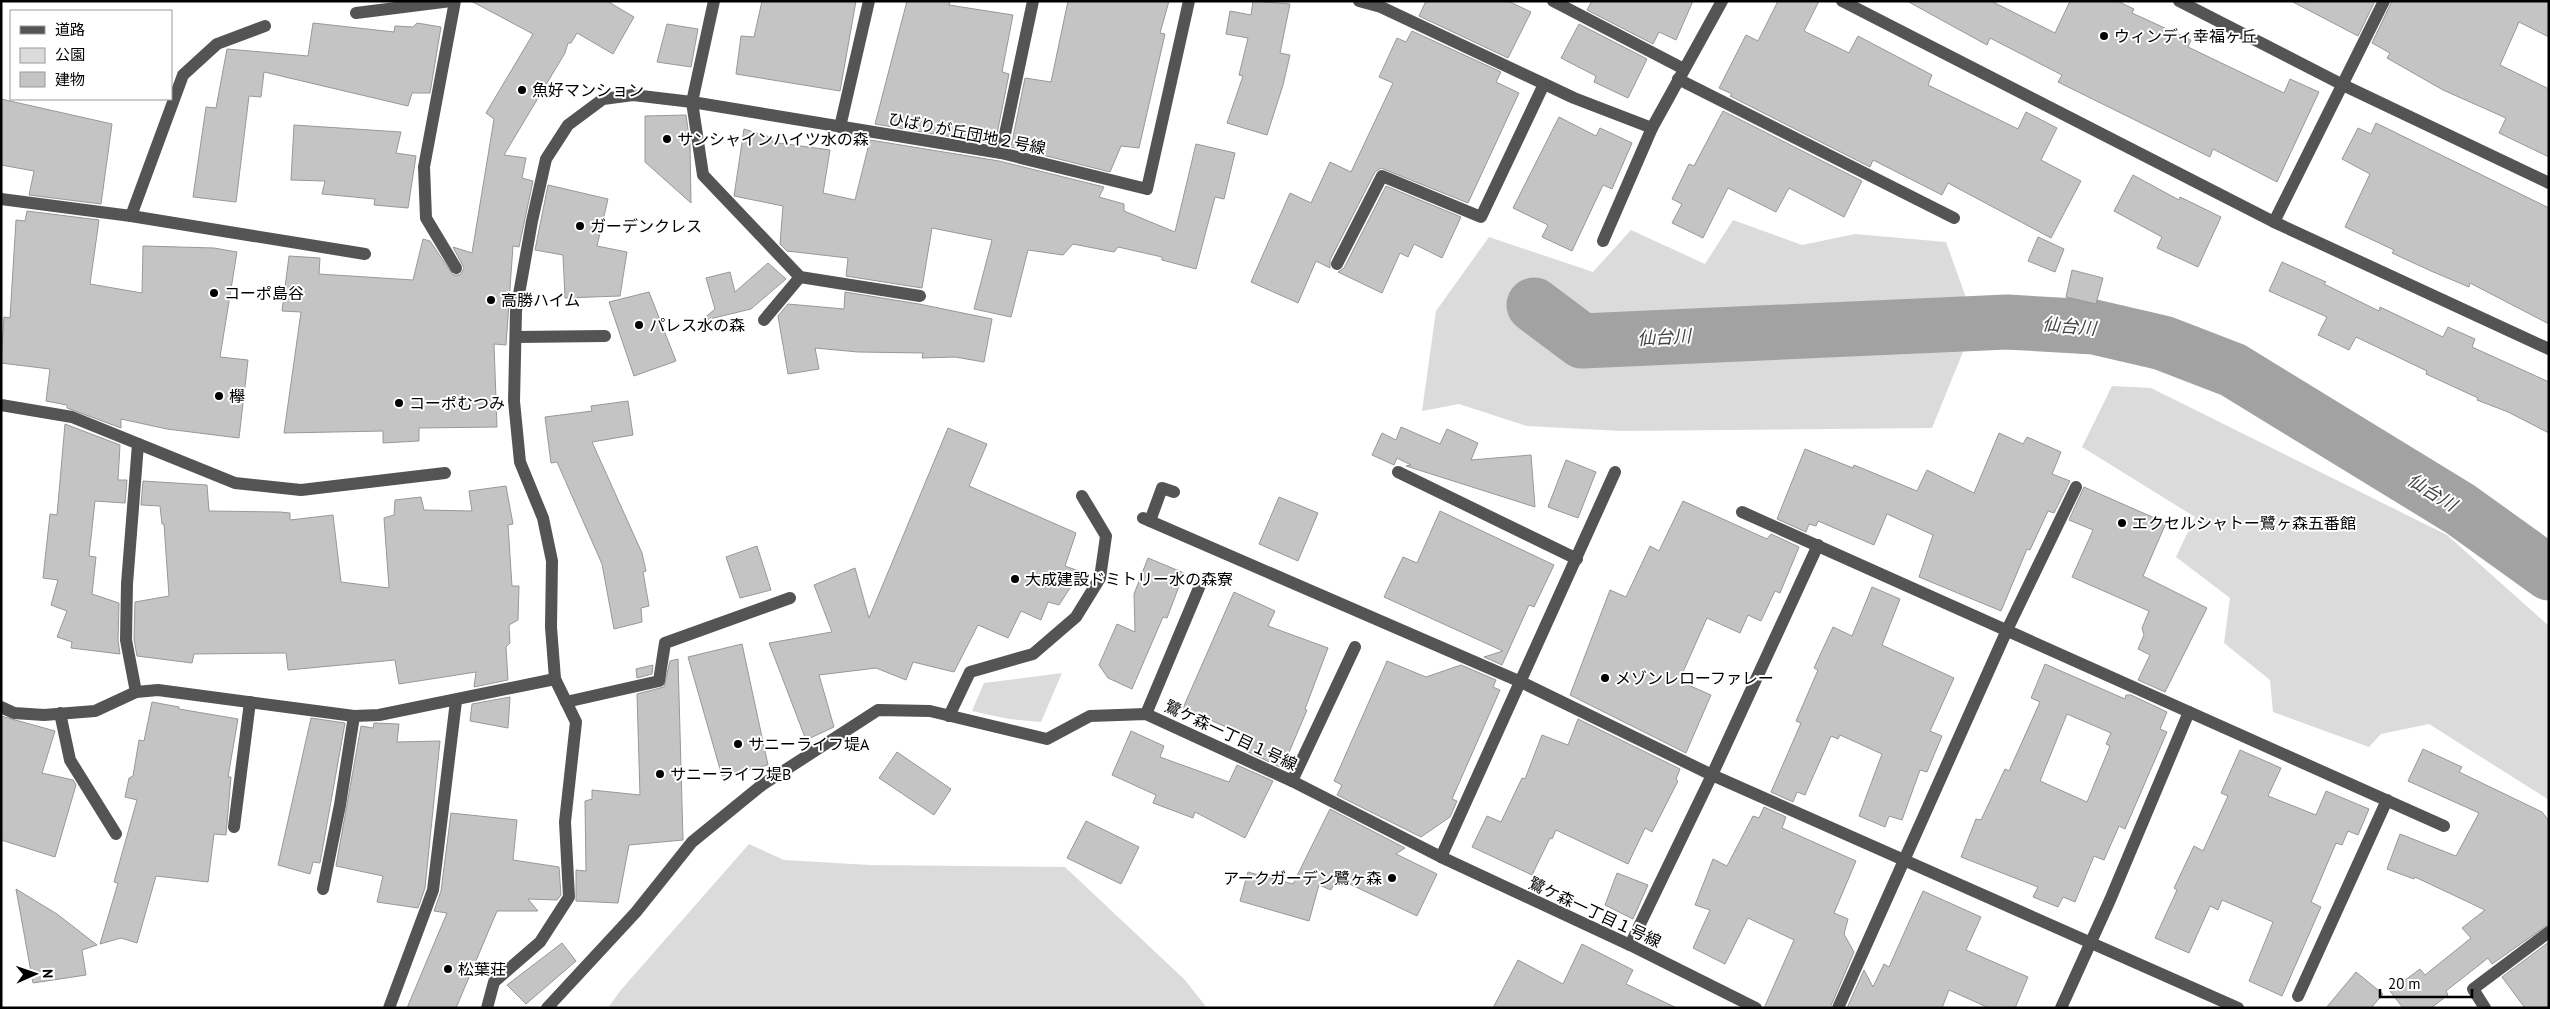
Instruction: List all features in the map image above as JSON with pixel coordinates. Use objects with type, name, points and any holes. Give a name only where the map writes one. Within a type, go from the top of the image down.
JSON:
[{"type":"street","points":[[356,13],[451,1]]},
{"type":"street","points":[[455,1],[424,167],[426,218],[456,268]]},
{"type":"street","points":[[714,1],[692,102],[703,175],[800,277],[920,296]]},
{"type":"street","points":[[840,127],[869,1]]},
{"type":"street","points":[[1001,153],[1032,1]]},
{"type":"street","name":"ひばりが丘団地２号線","points":[[555,679],[551,627],[552,560],[543,518],[520,462],[514,402],[516,311],[532,221],[546,159],[568,125],[603,99],[633,95],[692,102],[1001,153],[1147,190],[1189,1]]},
{"type":"street","points":[[1359,1],[1380,7],[1544,84],[1652,128]]},
{"type":"street","points":[[1553,1],[1681,74],[1954,218]]},
{"type":"street","points":[[1604,241],[1652,128],[1722,1]]},
{"type":"street","points":[[1842,1],[2274,222],[2549,349]]},
{"type":"street","points":[[2179,1],[2343,85],[2549,183]]},
{"type":"street","points":[[2274,222],[2384,1]]},
{"type":"street","points":[[131,216],[183,75],[217,44],[265,26]]},
{"type":"street","points":[[1337,264],[1382,176],[1481,217],[1544,84]]},
{"type":"street","points":[[1,200],[131,216],[365,254]]},
{"type":"street","points":[[764,320],[800,277]]},
{"type":"street","points":[[516,337],[605,336]]},
{"type":"street","points":[[1,405],[72,417],[235,483],[301,490],[445,472]]},
{"type":"street","points":[[136,692],[126,640],[127,584],[138,444]]},
{"type":"street","points":[[1398,472],[1577,559]]},
{"type":"street","points":[[1441,857],[1615,472]]},
{"type":"street","points":[[1838,1008],[2007,630],[2076,487]]},
{"type":"street","points":[[1174,492],[1162,488],[1146,520],[1521,682],[1712,775],[1906,859],[2238,1008]]},
{"type":"street","points":[[949,716],[970,672],[1032,654],[1076,617],[1100,578],[1106,536],[1082,496]]},
{"type":"street","points":[[1742,512],[2444,826]]},
{"type":"street","points":[[1630,945],[1712,775],[1818,545]]},
{"type":"street","points":[[1146,714],[1201,584]]},
{"type":"street","points":[[566,702],[659,681],[665,643],[790,598]]},
{"type":"street","points":[[1292,781],[1355,647]]},
{"type":"street","points":[[1,707],[14,713],[60,714],[95,711],[136,692],[158,690],[354,716],[379,715],[456,701],[555,679],[576,722],[565,822],[569,897],[540,942],[494,982],[487,1008]]},
{"type":"street","points":[[389,1008],[433,890],[456,701]]},
{"type":"street","points":[[234,826],[250,702]]},
{"type":"street","name":"鷺ケ森一丁目１号線","points":[[547,1008],[636,912],[692,842],[762,786],[878,710],[930,711],[1047,739],[1090,716],[1146,714],[1292,781],[1441,857],[1630,945],[1756,1008]]},
{"type":"street","points":[[2061,1008],[2189,712]]},
{"type":"street","points":[[60,714],[70,760],[116,834]]},
{"type":"street","points":[[323,889],[340,806],[354,716]]},
{"type":"street","points":[[2298,996],[2387,800]]},
{"type":"street","points":[[2485,1008],[2473,989],[2549,932]]},
{"type":"green space","points":[[1733,220],[1802,245],[1855,234],[1946,242],[1969,306],[1581,315],[1545,289],[1516,319],[1578,367],[1967,342],[1932,428],[1621,431],[1527,426],[1459,404],[1422,411],[1436,311],[1489,237],[1593,272],[1631,230],[1705,264]]},
{"type":"green space","points":[[2112,386],[2151,388],[2447,535],[2549,626],[2549,800],[2429,724],[2381,734],[2369,747],[2273,712],[2270,680],[2224,643],[2230,598],[2176,557],[2195,517],[2082,447]]},
{"type":"green space","points":[[1062,673],[1041,722],[1009,719],[972,711],[984,683]]},
{"type":"green space","points":[[749,844],[784,860],[870,865],[1065,867],[1185,980],[1207,1008],[608,1008],[620,991]]},
{"type":"building","points":[[471,1],[607,1],[634,17],[613,54],[577,33],[571,43],[568,43],[565,53],[504,155],[526,158],[522,178],[533,181],[519,247],[513,246],[506,345],[494,344],[497,427],[419,428],[419,441],[383,443],[383,431],[284,433],[301,312],[282,311],[289,256],[320,258],[319,274],[413,280],[423,239],[430,241],[453,275],[460,275],[464,268],[453,247],[472,253],[494,119],[486,113],[533,34]]},
{"type":"building","points":[[762,1],[856,1],[840,91],[736,74],[741,36],[754,37]]},
{"type":"building","points":[[907,1],[950,1],[949,5],[1013,15],[1002,72],[1009,74],[995,144],[875,124]]},
{"type":"building","points":[[1068,1],[1169,1],[1160,33],[1165,34],[1139,148],[1121,146],[1110,172],[1011,147],[1025,78],[1051,82]]},
{"type":"building","points":[[1253,1],[1290,4],[1280,53],[1290,55],[1283,85],[1267,135],[1227,123],[1243,76],[1239,75],[1248,38],[1226,34],[1230,11],[1251,15]]},
{"type":"building","points":[[1426,1],[1508,1],[1531,12],[1508,58],[1419,16]]},
{"type":"building","points":[[1592,1],[1693,1],[1676,40],[1659,32],[1653,44],[1587,10]]},
{"type":"building","points":[[1778,1],[1819,1],[1804,31],[1849,53],[1858,36],[1932,75],[1928,85],[2018,129],[2026,112],[2057,128],[2041,160],[2081,181],[2051,238],[1948,183],[1942,195],[1873,160],[1870,167],[1730,96],[1732,94],[1719,88],[1746,35],[1758,41]]},
{"type":"building","points":[[1907,1],[1991,1],[2055,33],[2070,1],[2117,1],[2134,9],[2132,13],[2191,40],[2188,47],[2284,93],[2290,79],[2319,92],[2277,182],[2213,149],[2210,157],[2058,82],[2062,75],[1990,38],[1987,45]]},
{"type":"building","points":[[2291,1],[2375,1],[2358,36]]},
{"type":"building","points":[[2392,1],[2549,1],[2549,37],[2519,22],[2500,65],[2549,89],[2549,157],[2499,133],[2506,118],[2443,90],[2387,58],[2390,53],[2372,43]]},
{"type":"building","points":[[313,23],[394,32],[395,26],[413,27],[417,23],[441,27],[430,93],[412,93],[408,106],[264,72],[261,97],[249,96],[236,202],[193,197],[206,107],[216,108],[227,49],[308,56]]},
{"type":"building","points":[[667,24],[698,29],[691,67],[657,62]]},
{"type":"building","points":[[1579,24],[1647,59],[1628,98],[1594,82],[1596,76],[1561,58]]},
{"type":"building","points":[[1412,31],[1501,72],[1496,82],[1519,93],[1468,203],[1381,168],[1375,172],[1330,260],[1330,268],[1316,261],[1298,303],[1251,282],[1290,193],[1311,203],[1330,162],[1351,172],[1393,83],[1379,77],[1397,38],[1406,42]]},
{"type":"building","points":[[1,99],[112,124],[101,204],[29,195],[34,171],[1,165]]},
{"type":"building","points":[[1723,111],[1862,181],[1844,217],[1789,188],[1776,212],[1728,188],[1703,238],[1672,223],[1682,204],[1672,199],[1689,164],[1694,166]]},
{"type":"building","name":"サンシャインハイツ水の森","points":[[686,115],[690,144],[691,203],[645,162],[645,116]]},
{"type":"building","points":[[1559,117],[1596,136],[1600,128],[1632,143],[1612,189],[1603,185],[1572,251],[1542,237],[1548,225],[1513,208]]},
{"type":"building","points":[[2376,123],[2549,208],[2549,324],[2470,283],[2469,287],[2392,253],[2394,250],[2345,227],[2370,174],[2342,159],[2358,128],[2371,134]]},
{"type":"building","points":[[294,125],[401,132],[396,153],[416,156],[408,208],[374,205],[375,199],[322,194],[325,181],[291,180]]},
{"type":"building","points":[[744,129],[773,138],[772,142],[830,150],[823,193],[855,200],[870,140],[999,161],[1104,187],[1099,197],[1124,204],[1124,211],[1175,232],[1196,144],[1235,153],[1224,199],[1215,197],[1196,269],[1162,260],[1162,257],[1118,247],[1114,252],[1073,244],[1063,255],[1028,250],[1011,317],[974,309],[992,240],[932,228],[922,288],[846,276],[848,258],[787,251],[780,244],[783,206],[734,196]]},
{"type":"building","points":[[2133,175],[2179,200],[2180,197],[2221,217],[2198,267],[2157,248],[2162,237],[2114,211]]},
{"type":"building","points":[[548,185],[608,199],[597,246],[627,252],[620,296],[565,298],[563,255],[535,250]]},
{"type":"building","points":[[1386,186],[1461,217],[1442,258],[1414,244],[1408,257],[1400,253],[1382,293],[1338,272],[1344,268]]},
{"type":"building","points":[[27,211],[99,220],[90,284],[142,293],[143,246],[214,248],[237,252],[220,357],[248,360],[239,438],[167,429],[121,419],[121,428],[67,408],[67,405],[46,401],[50,369],[1,363],[4,317],[10,318],[16,220],[25,221]]},
{"type":"building","points":[[2038,237],[2064,249],[2055,272],[2028,261]]},
{"type":"building","points":[[2282,262],[2326,282],[2324,284],[2379,311],[2380,307],[2443,337],[2448,327],[2475,339],[2472,347],[2549,382],[2549,433],[2508,412],[2477,400],[2478,398],[2426,374],[2427,371],[2356,337],[2349,350],[2318,335],[2327,317],[2269,291]]},
{"type":"building","points":[[768,263],[786,279],[751,309],[701,321],[715,309],[706,278],[730,272],[735,292]]},
{"type":"building","points":[[2072,270],[2103,278],[2096,304],[2066,297]]},
{"type":"building","name":"パレス水の森","points":[[649,292],[676,361],[634,376],[609,302]]},
{"type":"building","points":[[845,292],[919,304],[992,319],[984,362],[955,357],[922,358],[923,353],[858,352],[815,348],[819,369],[788,374],[778,316],[788,304],[844,309]]},
{"type":"building","points":[[628,401],[633,435],[592,442],[642,553],[646,571],[643,572],[649,606],[641,608],[642,622],[614,629],[602,564],[557,462],[551,463],[545,417],[592,411],[591,406]]},
{"type":"building","points":[[65,424],[120,445],[118,480],[127,480],[125,503],[95,501],[89,556],[96,557],[92,594],[119,603],[118,640],[120,654],[71,648],[72,642],[57,637],[67,611],[51,605],[58,580],[43,578],[50,514],[57,515]]},
{"type":"building","points":[[1401,427],[1440,444],[1447,429],[1478,443],[1471,460],[1531,455],[1535,507],[1406,466],[1411,465],[1397,458],[1394,465],[1372,455],[1382,433],[1396,440]]},
{"type":"building","points":[[948,428],[987,444],[969,486],[1076,533],[1065,566],[1076,570],[1070,588],[1059,605],[1048,602],[1041,620],[1021,611],[1008,638],[978,625],[954,672],[913,662],[906,680],[876,668],[819,675],[834,727],[806,740],[769,643],[832,632],[814,585],[855,568],[869,618]]},
{"type":"building","points":[[1999,433],[2023,444],[2027,437],[2061,452],[2052,474],[2070,481],[2054,513],[2048,511],[2030,550],[2027,549],[2001,611],[1919,577],[1933,535],[1887,514],[1874,545],[1818,521],[1816,526],[1809,524],[1806,532],[1777,519],[1805,449],[1853,468],[1854,465],[1917,491],[1927,470],[1974,493]]},
{"type":"building","points":[[1566,460],[1596,472],[1578,518],[1548,507]]},
{"type":"building","points":[[143,481],[207,485],[209,511],[290,513],[290,520],[333,515],[341,582],[389,588],[384,518],[394,515],[395,500],[421,497],[424,510],[472,511],[469,491],[506,486],[513,524],[508,525],[512,586],[519,586],[518,620],[509,625],[510,643],[506,647],[508,680],[474,687],[476,672],[399,684],[395,660],[288,670],[286,653],[194,654],[192,663],[137,656],[134,639],[135,602],[169,596],[164,524],[162,524],[160,506],[141,505]]},
{"type":"building","points":[[2084,487],[2166,523],[2143,576],[2207,608],[2165,692],[2138,680],[2150,655],[2138,649],[2144,635],[2142,628],[2149,611],[2072,577],[2093,530],[2069,520]]},
{"type":"building","points":[[1279,497],[1318,513],[1298,561],[1259,544]]},
{"type":"building","points":[[1683,501],[1767,539],[1771,534],[1799,547],[1780,593],[1775,591],[1761,621],[1748,615],[1740,633],[1707,618],[1679,681],[1711,695],[1686,753],[1570,695],[1610,590],[1626,597],[1650,546],[1659,551]]},
{"type":"building","points":[[1440,511],[1554,565],[1534,607],[1529,605],[1502,665],[1484,657],[1503,651],[1384,597],[1403,557],[1417,563]]},
{"type":"building","points":[[757,546],[771,590],[740,598],[726,557]]},
{"type":"building","points":[[1148,558],[1184,573],[1167,618],[1163,617],[1132,689],[1108,678],[1099,665],[1117,624],[1135,632],[1134,594]]},
{"type":"building","points":[[1872,587],[1900,599],[1882,645],[1954,678],[1930,731],[1942,736],[1927,772],[1920,770],[1902,820],[1889,816],[1885,827],[1859,816],[1882,754],[1840,735],[1838,739],[1831,736],[1805,795],[1797,792],[1793,802],[1771,792],[1801,723],[1796,721],[1818,670],[1814,668],[1833,627],[1852,636]]},
{"type":"building","points":[[1234,592],[1275,611],[1268,626],[1328,648],[1305,709],[1307,710],[1287,757],[1285,757],[1280,767],[1244,750],[1251,738],[1183,708]]},
{"type":"building","points":[[742,644],[768,765],[722,776],[688,657]]},
{"type":"building","points":[[678,659],[683,840],[629,845],[618,903],[576,901],[576,870],[586,871],[585,801],[592,799],[592,790],[640,795],[637,694],[664,687],[670,661]]},
{"type":"building","points":[[1387,661],[1426,677],[1461,665],[1496,680],[1493,687],[1500,690],[1452,799],[1457,801],[1450,817],[1421,837],[1337,795],[1342,785],[1334,781]]},
{"type":"building","points":[[2045,664],[2125,699],[2126,695],[2131,695],[2167,712],[2160,729],[2167,732],[2125,829],[2119,826],[2104,860],[2094,856],[2075,902],[2063,897],[2058,907],[2033,897],[2038,887],[1961,857],[1976,819],[1981,820],[2005,769],[2009,771],[2040,702],[2031,698]],"holes":[[[2067,714],[2111,733],[2106,744],[2110,746],[2087,802],[2040,781]]]},
{"type":"building","points":[[653,665],[652,674],[637,678],[636,669]]},
{"type":"building","points":[[510,697],[508,728],[470,721],[472,704]]},
{"type":"building","points":[[152,702],[179,707],[179,709],[238,719],[228,777],[231,777],[226,835],[214,834],[208,882],[156,876],[137,943],[121,938],[100,944],[118,883],[114,882],[137,800],[125,797],[129,778],[133,776],[139,740],[144,741]]},
{"type":"building","points":[[1,716],[55,731],[42,773],[73,780],[76,785],[55,857],[1,840]]},
{"type":"building","points":[[311,718],[345,723],[320,863],[313,862],[310,874],[278,865]]},
{"type":"building","points":[[1578,719],[1680,769],[1676,779],[1678,781],[1652,832],[1645,828],[1628,864],[1556,830],[1552,839],[1550,838],[1532,875],[1472,847],[1487,816],[1501,822],[1522,778],[1525,779],[1542,735],[1568,745]]},
{"type":"building","points":[[374,723],[399,724],[397,742],[440,741],[425,888],[418,908],[377,902],[383,876],[336,866],[361,726],[373,728]]},
{"type":"building","points":[[1131,731],[1164,746],[1160,757],[1229,782],[1237,765],[1273,781],[1245,838],[1195,812],[1193,818],[1153,803],[1156,795],[1112,775]]},
{"type":"building","points":[[2423,749],[2462,767],[2459,772],[2542,812],[2549,821],[2549,924],[2492,964],[2488,958],[2446,991],[2448,995],[2431,1008],[2403,1008],[2390,991],[2420,969],[2425,975],[2471,938],[2462,928],[2485,910],[2415,877],[2414,879],[2387,869],[2400,834],[2456,856],[2479,813],[2408,781]]},
{"type":"building","points":[[2240,750],[2281,768],[2268,796],[2316,815],[2326,791],[2369,809],[2358,835],[2348,831],[2342,845],[2336,843],[2311,902],[2321,907],[2282,996],[2249,981],[2273,922],[2222,900],[2218,910],[2210,906],[2189,953],[2155,938],[2177,890],[2174,888],[2194,846],[2203,851],[2228,796],[2221,793]]},
{"type":"building","points":[[897,752],[951,789],[934,815],[879,778]]},
{"type":"building","points":[[1764,807],[1786,817],[1782,828],[1856,861],[1834,913],[1848,919],[1844,934],[1854,952],[1830,1008],[1764,1008],[1794,940],[1748,918],[1725,964],[1693,948],[1710,910],[1695,905],[1713,859],[1727,866],[1753,816],[1759,818]]},
{"type":"building","points":[[1330,809],[1405,848],[1396,854],[1437,874],[1417,916],[1337,878],[1331,890],[1319,885],[1309,921],[1240,901],[1248,872],[1293,884]]},
{"type":"building","points":[[451,813],[517,820],[513,860],[559,867],[561,895],[557,900],[528,899],[538,911],[497,911],[456,1008],[407,1008],[447,913],[434,911],[441,891]]},
{"type":"building","points":[[1086,821],[1139,847],[1121,884],[1067,858]]},
{"type":"building","points":[[1617,873],[1648,885],[1633,919],[1605,905]]},
{"type":"building","points":[[16,889],[57,914],[97,945],[82,950],[86,975],[33,983]]},
{"type":"building","points":[[1923,891],[1981,917],[1966,950],[2028,977],[2015,1008],[1989,1008],[1949,990],[1942,1008],[1847,1008],[1864,970],[1873,987],[1884,964],[1889,967]]},
{"type":"building","points":[[2549,942],[2549,1008],[2525,1008],[2502,977]]},
{"type":"building","points":[[562,943],[576,961],[526,1004],[507,985]]},
{"type":"building","points":[[1582,944],[1633,970],[1626,984],[1677,1008],[1493,1008],[1518,960],[1563,984]]},
{"type":"building","points":[[2356,972],[2383,994],[2371,1008],[2326,1008]]},
{"type":"waterway","name":"仙台川","points":[[1534,305],[1582,341],[2007,322],[2094,327],[2163,343],[2233,370],[2460,509],[2549,573]]},
{"type":"place","name":"ウィンディ幸福ヶ丘","points":[[2104,36]]},
{"type":"place","name":"魚好マンション","points":[[522,90]]},
{"type":"place","name":"サンシャインハイツ水の森","points":[[667,139]]},
{"type":"place","name":"ガーデンクレス","points":[[580,226]]},
{"type":"place","name":"コーポ島谷","points":[[214,293]]},
{"type":"place","name":"高勝ハイム","points":[[491,300]]},
{"type":"place","name":"パレス水の森","points":[[639,325]]},
{"type":"place","name":"欅","points":[[219,396]]},
{"type":"place","name":"コーポむつみ","points":[[399,403]]},
{"type":"place","name":"エクセルシャトー鷺ヶ森五番館","points":[[2122,523]]},
{"type":"place","name":"大成建設ドミトリー水の森寮","points":[[1015,579]]},
{"type":"place","name":"メゾンレローファレー","points":[[1605,678]]},
{"type":"place","name":"サニーライフ堤A","points":[[738,744]]},
{"type":"place","name":"サニーライフ堤B","points":[[660,774]]},
{"type":"place","name":"アークガーデン鷺ヶ森","points":[[1392,878]]},
{"type":"place","name":"松葉荘","points":[[448,969]]}]
